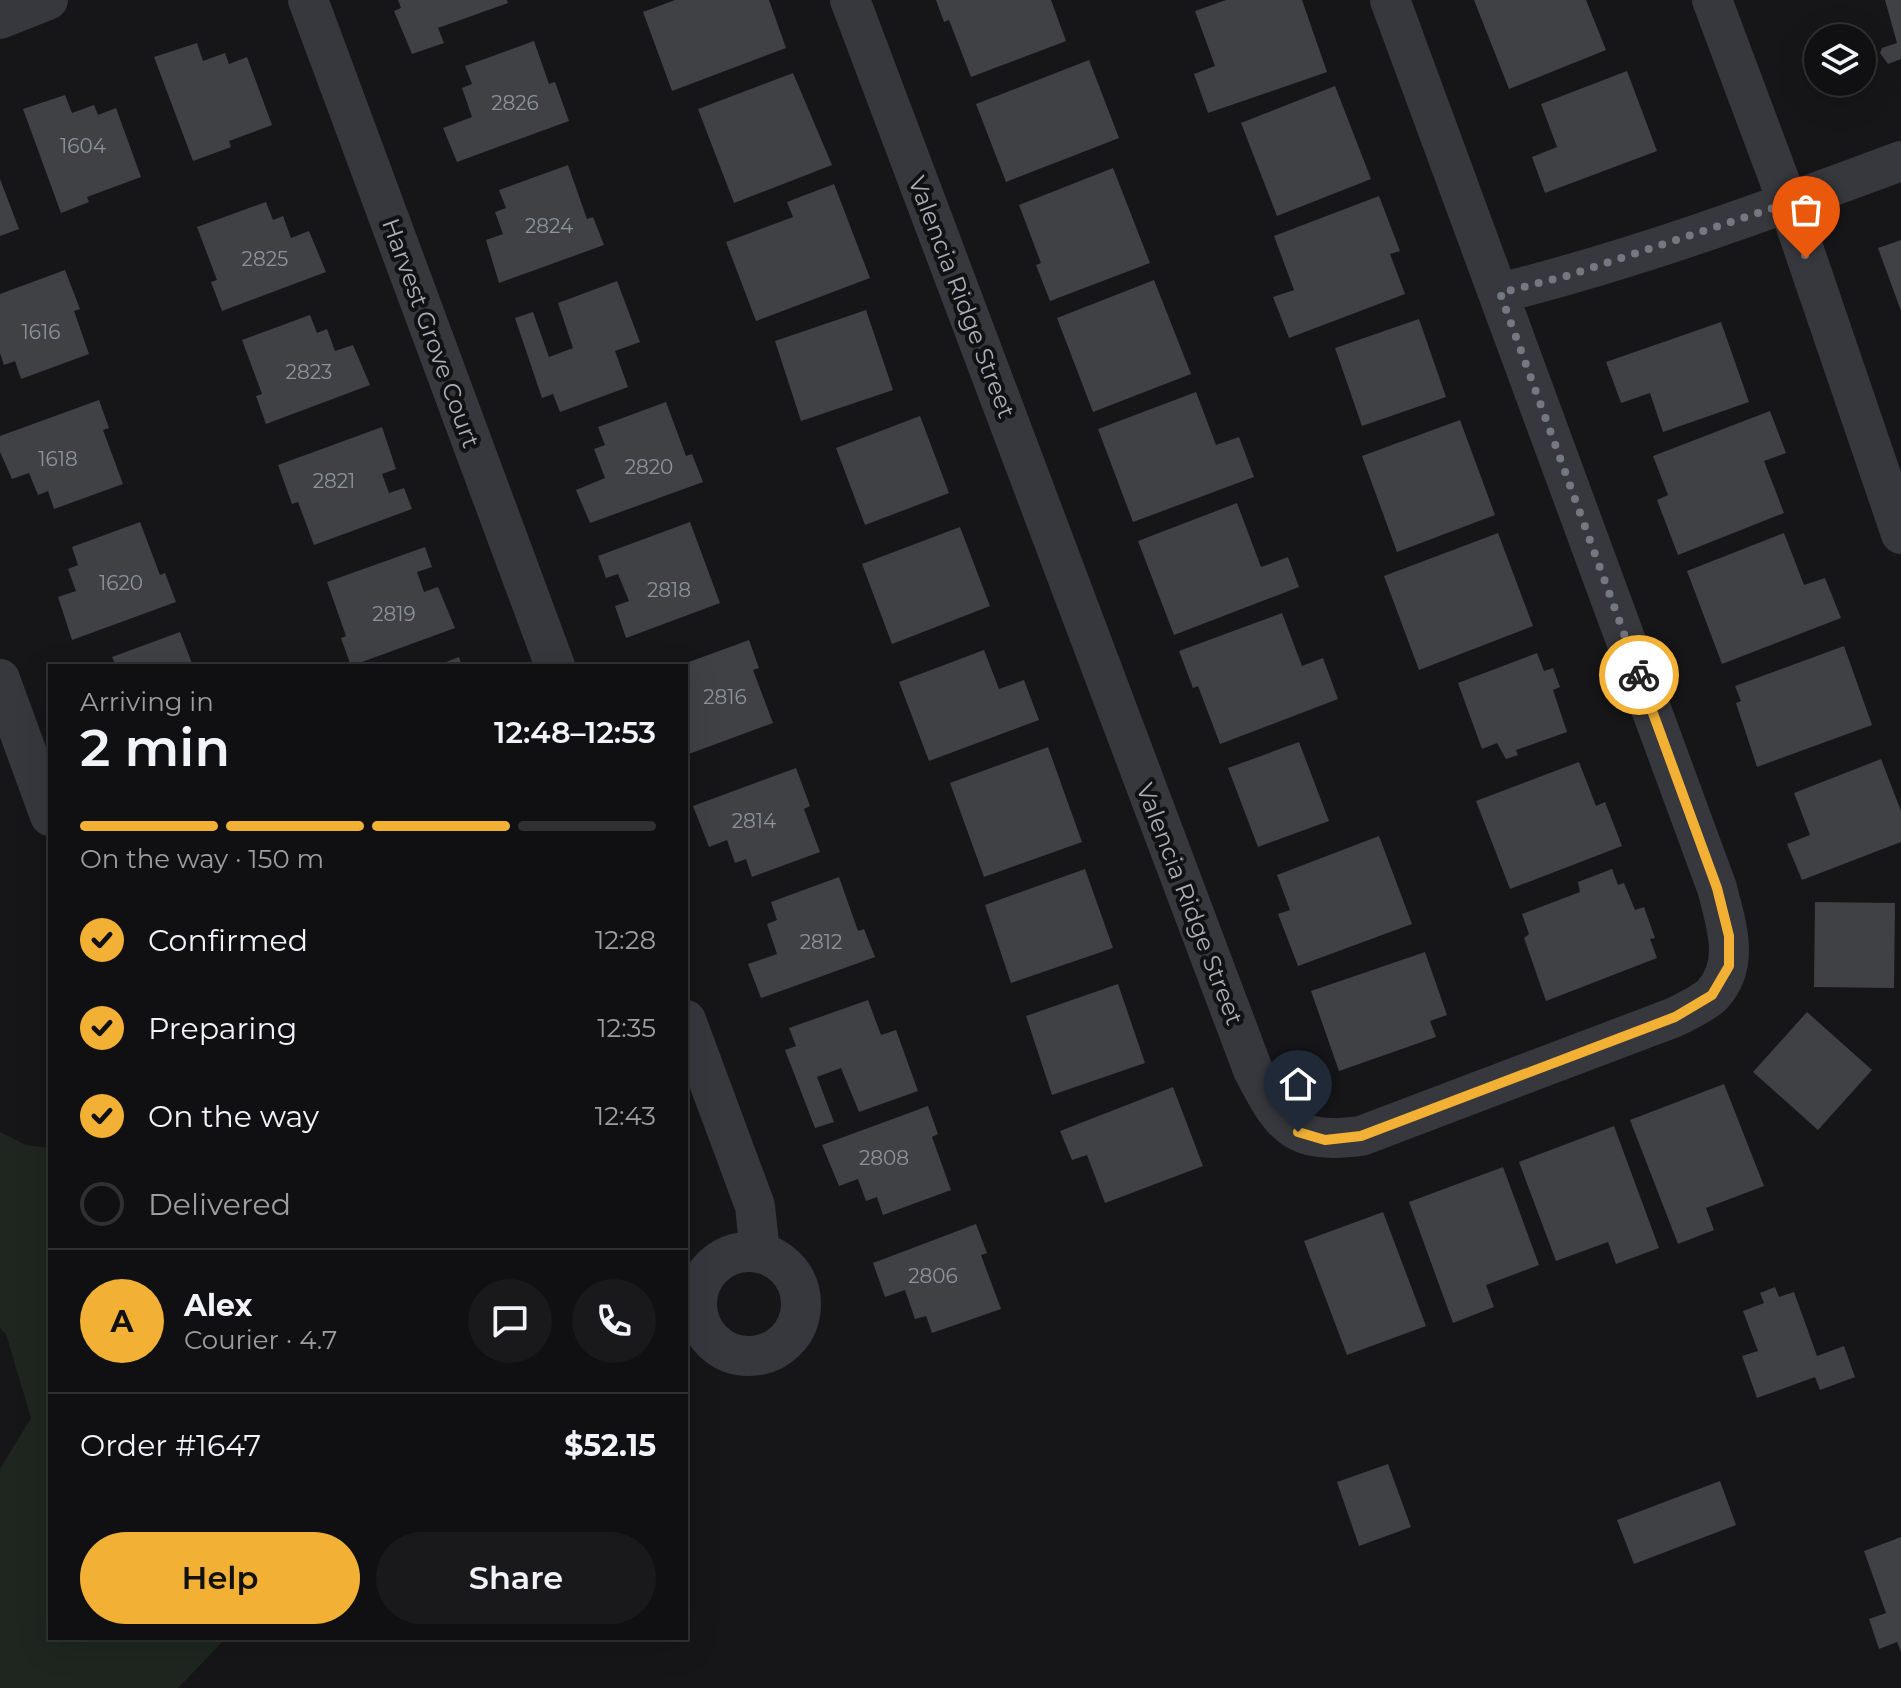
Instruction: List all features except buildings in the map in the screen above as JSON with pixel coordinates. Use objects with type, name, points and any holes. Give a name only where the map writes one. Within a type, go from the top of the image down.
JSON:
[{"type":"street","points":[[0,19],[48,0]]},
{"type":"street","name":"Harvest Grove Court","points":[[308,0],[554,664]]},
{"type":"street","name":"Valencia Ridge Street","points":[[850,0],[1253,1070],[1275,1112],[1298,1132],[1325,1140],[1361,1136],[1675,1017],[1712,995],[1729,966],[1729,936],[1717,888],[1390,0]]},
{"type":"street","points":[[1712,0],[1788,203],[1901,534]]},
{"type":"street","points":[[1500,293],[1570,275],[1788,203],[1901,161]]},
{"type":"street","points":[[0,679],[48,811]]},
{"type":"street","points":[[688,1025],[755,1206],[760,1253]]},
{"type":"shaded area","points":[[0,1132],[26,1145],[48,1148],[48,1640],[224,1640],[178,1688],[0,1688],[0,1469],[31,1418],[6,1334],[0,1328]]},
{"type":"way so far","points":[[1639,675],[1500,293],[1570,275],[1788,203],[1806,258]]},
{"type":"route","points":[[1298,1132],[1325,1140],[1361,1136],[1675,1017],[1712,995],[1729,966],[1729,936],[1717,888],[1639,675]]}]
